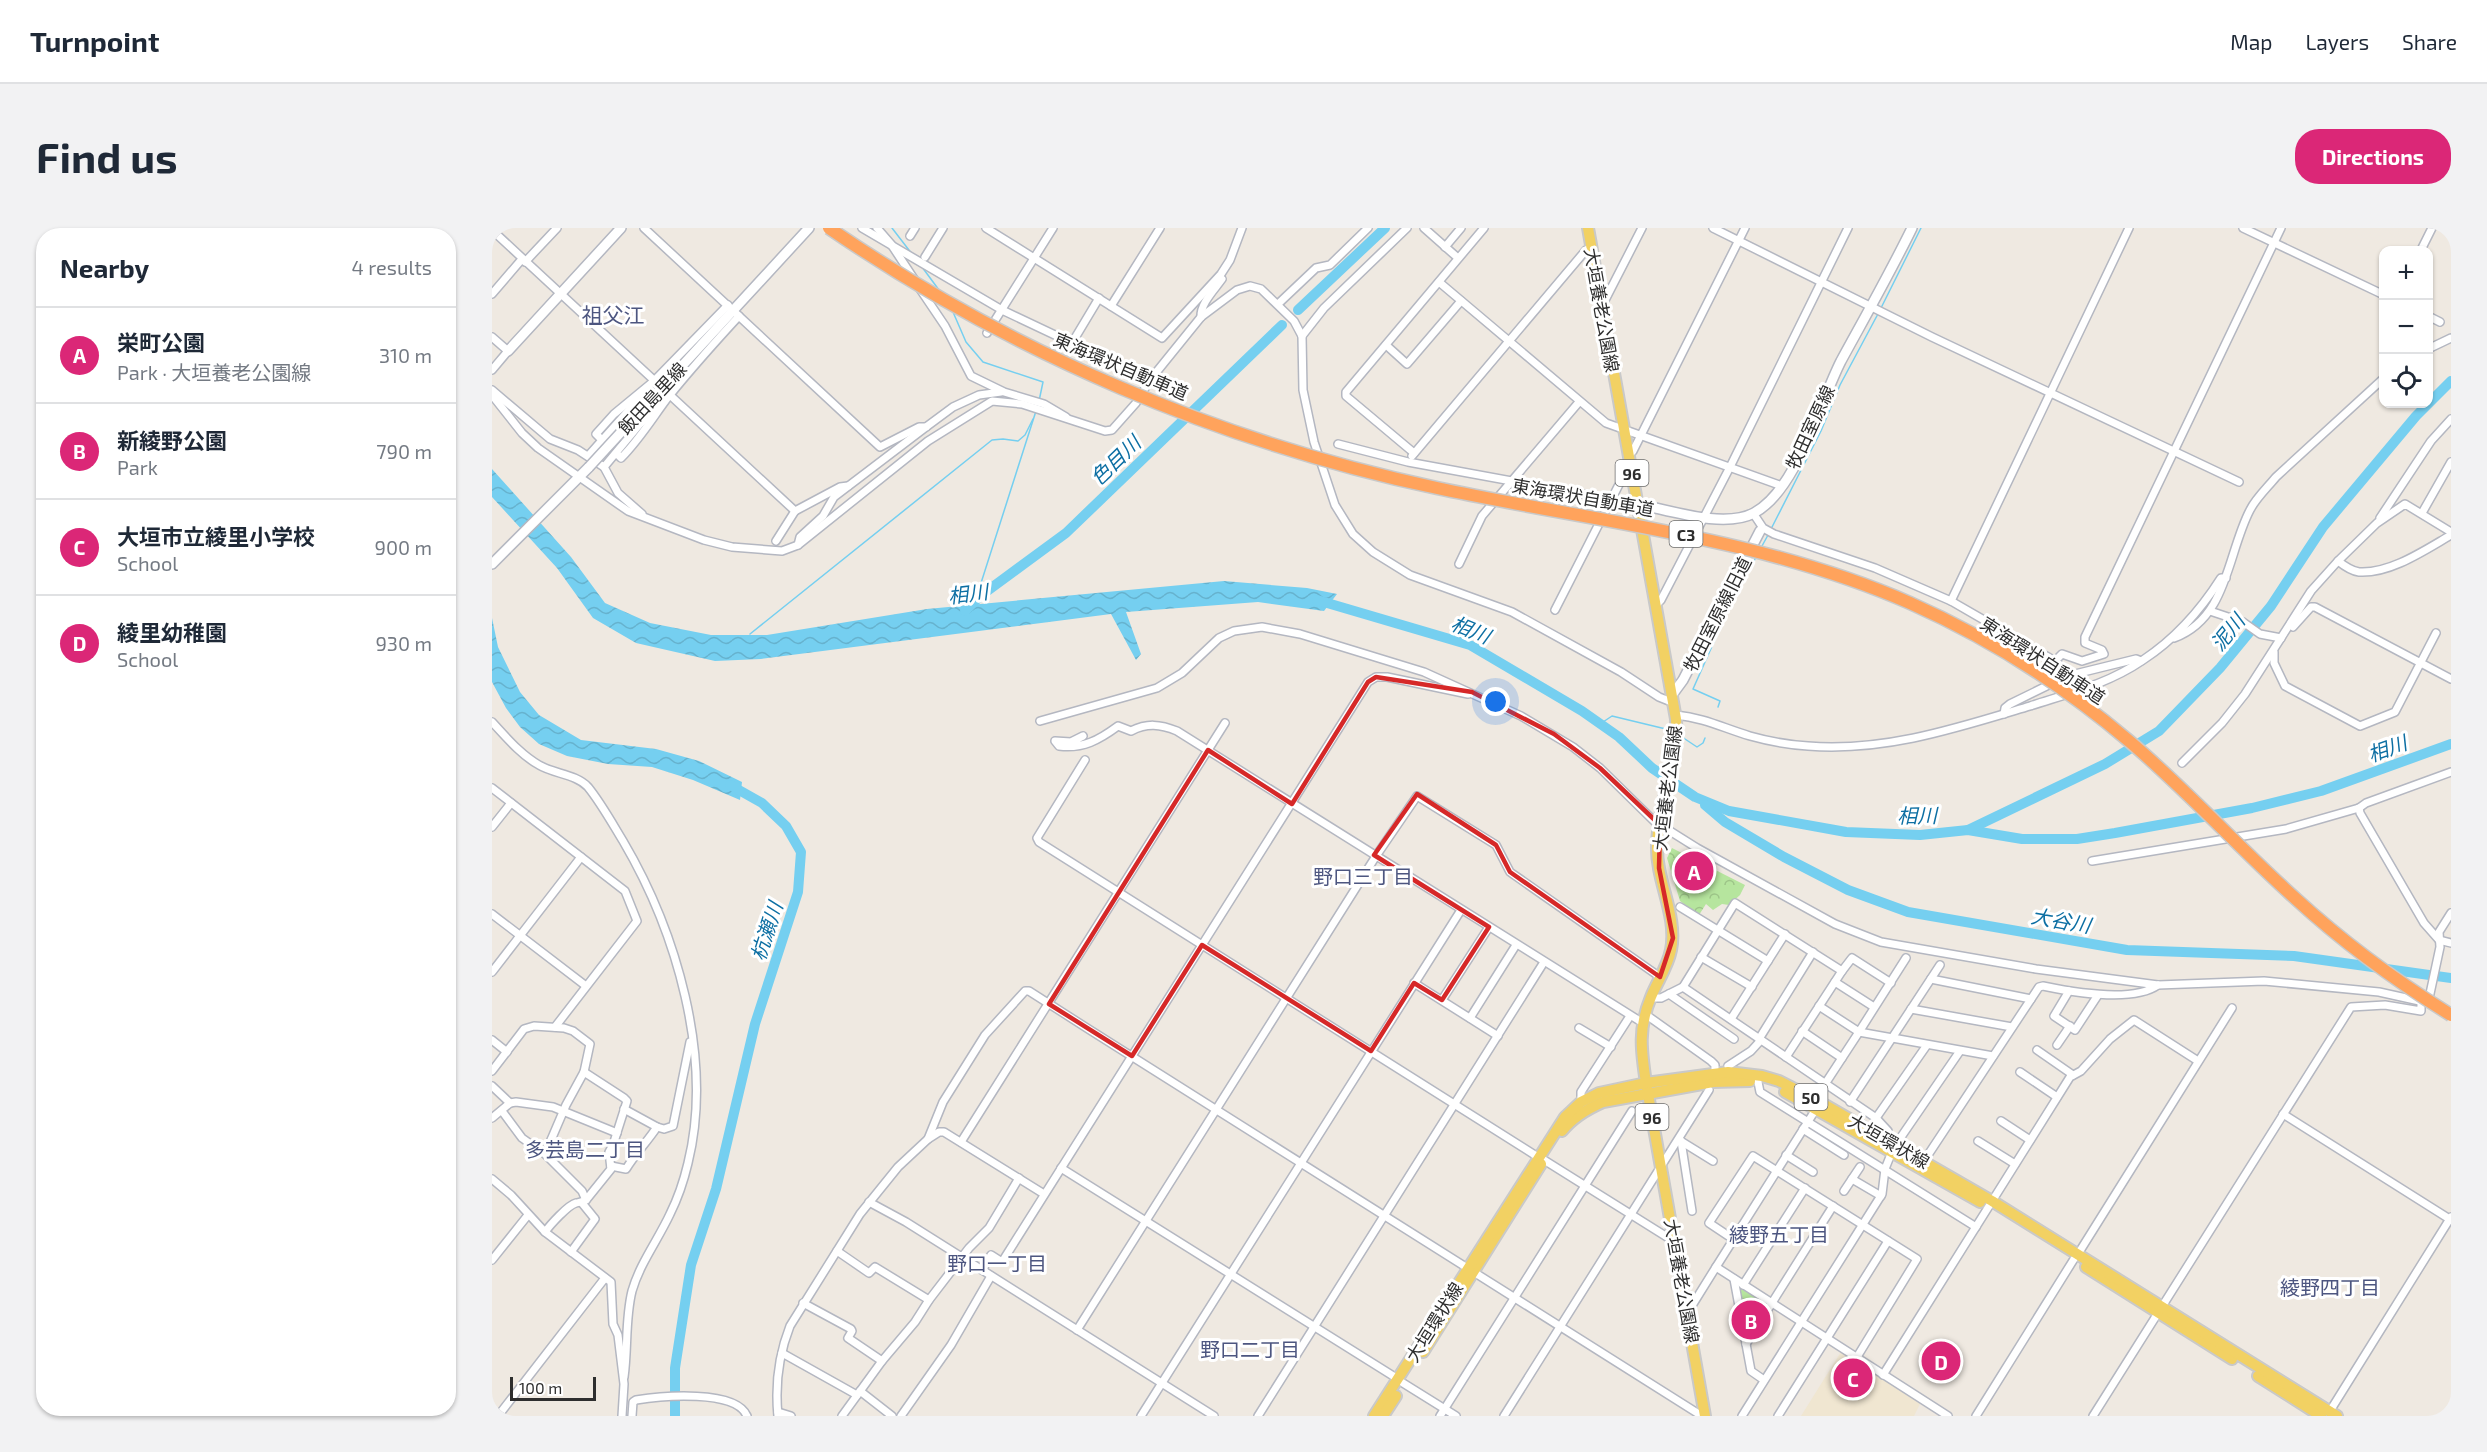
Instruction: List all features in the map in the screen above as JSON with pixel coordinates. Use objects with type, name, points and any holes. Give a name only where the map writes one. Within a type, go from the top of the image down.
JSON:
[{"type":"highway","name":"東海環状自動車道","points":[[830,228],[907,278],[1026,343],[1114,384],[1214,424],[1306,454],[1394,478],[1502,501],[1675,532],[1762,552],[1839,575],[1924,609],[2012,657],[2094,713],[2158,766],[2324,924],[2395,978],[2451,1015]]},
{"type":"main road","points":[[508,351],[621,228]]},
{"type":"main road","name":"飯田島里線","points":[[492,564],[589,467],[808,228]]},
{"type":"main road","name":"大垣養老公園線","points":[[1588,228],[1676,717],[1677,740],[1657,846],[1673,938],[1671,952],[1651,998],[1640,1037],[1647,1088],[1688,1312],[1703,1416]]},
{"type":"main road","name":"牧田室原線","points":[[1637,504],[1721,520],[1753,513],[1771,500],[1794,466],[1840,363],[1873,308],[1912,228]]},
{"type":"main road","name":"牧田室原線旧道","points":[[1673,699],[1763,531]]},
{"type":"main road","name":"大垣環状線","points":[[1541,1158],[1569,1122],[1587,1109],[1603,1102],[1647,1088],[1715,1073],[1746,1073],[1779,1081],[1990,1204],[2330,1414]]},
{"type":"main road","name":"大垣環状線","points":[[1383,1416],[1401,1381],[1565,1117],[1581,1102],[1599,1093],[1747,1080],[1777,1087],[1816,1109],[1924,1161],[1990,1204]]},
{"type":"main road","name":"大垣環状線","points":[[1374,1416],[1401,1381]]},
{"type":"street","points":[[492,294],[557,228]]},
{"type":"street","points":[[644,228],[880,447],[919,427],[926,427]]},
{"type":"street","points":[[862,228],[1002,310],[1150,380]]},
{"type":"street","points":[[877,228],[891,244],[945,326],[971,376],[1004,392],[1044,404],[1070,420]]},
{"type":"street","points":[[910,236],[915,228]]},
{"type":"street","points":[[925,257],[944,228]]},
{"type":"street","points":[[986,228],[1162,338],[1221,274],[1230,260],[1242,228]]},
{"type":"street","points":[[987,333],[1053,228]]},
{"type":"street","points":[[1111,306],[1160,228]]},
{"type":"street","points":[[1278,304],[1316,268],[1330,265],[1368,228]]},
{"type":"street","points":[[1302,336],[1324,308],[1407,228]]},
{"type":"street","points":[[1424,228],[1458,258]]},
{"type":"street","points":[[1445,247],[1461,228]]},
{"type":"street","points":[[1414,453],[1346,396],[1346,392],[1484,228]]},
{"type":"street","points":[[1602,306],[1642,228]]},
{"type":"street","points":[[1713,228],[1883,313],[2239,482]]},
{"type":"street","points":[[1554,610],[1745,228]]},
{"type":"street","points":[[1656,605],[1661,600],[1730,467],[1848,228]]},
{"type":"street","points":[[1951,601],[2129,228]]},
{"type":"street","points":[[2243,228],[2379,293]]},
{"type":"street","points":[[2055,661],[2062,654],[2082,661],[2104,654],[2102,650],[2085,643],[2085,638],[2281,228]]},
{"type":"street","points":[[2423,246],[2432,228]]},
{"type":"street","points":[[492,230],[795,511]]},
{"type":"street","points":[[1408,462],[1508,341],[1591,247]]},
{"type":"street","points":[[1201,317],[1205,303],[1223,277],[1221,274]]},
{"type":"street","points":[[1439,282],[1606,423],[1782,486]]},
{"type":"street","points":[[492,392],[522,433],[538,448],[577,479],[628,511],[704,540],[732,547],[782,551],[798,545],[928,441],[992,401],[1022,404],[1105,431],[1112,430],[1137,403],[1150,380],[1201,317],[1237,290],[1250,286],[1261,289],[1278,304],[1294,321],[1302,336],[1303,390],[1314,442],[1335,504],[1353,534],[1373,552],[1410,575],[1512,612],[1621,672],[1659,697],[1673,699]]},
{"type":"street","points":[[1071,343],[1099,298]]},
{"type":"street","points":[[1386,345],[1407,364],[1461,301]]},
{"type":"street","points":[[600,438],[596,434],[614,414],[733,310]]},
{"type":"street","points":[[617,454],[621,458],[639,440],[645,428],[733,310]]},
{"type":"street","points":[[2433,318],[2440,322]]},
{"type":"street","points":[[492,337],[508,351],[492,370]]},
{"type":"street","points":[[2433,347],[2451,338]]},
{"type":"street","points":[[588,456],[638,402],[654,381]]},
{"type":"street","points":[[2170,640],[2184,634],[2210,611],[2226,578],[2251,508],[2276,477],[2379,383]]},
{"type":"street","points":[[492,392],[550,439],[588,456],[604,467],[618,493],[650,520]]},
{"type":"street","points":[[798,545],[800,537],[823,516],[834,497],[926,427],[953,407],[979,394],[1004,392]]},
{"type":"street","points":[[604,467],[639,424],[670,396]]},
{"type":"street","points":[[1459,564],[1482,516],[1579,402]]},
{"type":"street","points":[[2377,523],[2431,441],[2451,419]]},
{"type":"street","points":[[1338,444],[1408,462],[1609,501],[1637,504]]},
{"type":"street","points":[[2422,513],[2451,462]]},
{"type":"street","points":[[776,541],[795,511],[840,487],[848,486]]},
{"type":"street","points":[[2182,763],[2222,723],[2245,694],[2311,591],[2338,561],[2377,523],[2405,504],[2451,534],[2399,564],[2388,567],[2358,572],[2338,561]]},
{"type":"street","points":[[1753,513],[1763,531],[1875,568],[1951,601],[2055,661],[2066,671],[2067,676]]},
{"type":"street","points":[[1676,717],[1701,718],[1752,736],[1778,742],[1849,748],[1897,743],[2004,714],[2100,684],[2141,661],[2170,640],[2192,618],[2220,578],[2226,578]]},
{"type":"street","points":[[2288,629],[2294,626],[2311,607],[2315,607],[2451,679]]},
{"type":"street","points":[[2210,611],[2243,622],[2260,634],[2281,638]]},
{"type":"street","points":[[1040,721],[1157,688],[1182,672],[1219,638],[1251,627],[1300,634],[1375,655],[1424,672],[1521,716],[1573,747],[1600,768],[1660,823],[1697,848],[1803,908],[1835,924],[1881,942],[2036,969],[2158,985],[2264,981],[2355,989],[2427,1001],[2451,1008]]},
{"type":"street","points":[[2275,649],[2274,663],[2285,686],[2360,726],[2395,712],[2436,633]]},
{"type":"street","points":[[2004,714],[2005,708],[2067,676],[2136,660],[2141,661]]},
{"type":"street","points":[[982,1270],[991,1255],[1002,1262],[1368,682],[1376,677],[1387,677],[1467,694],[1472,692]]},
{"type":"street","points":[[492,722],[522,754],[538,765],[584,783],[618,832],[641,872],[674,951],[691,1037],[696,1071],[697,1104],[693,1138],[679,1193],[670,1215],[640,1268],[632,1292],[622,1416]]},
{"type":"street","points":[[961,1142],[1225,723]]},
{"type":"street","points":[[1083,736],[1071,742],[1055,741],[1059,746],[1072,747],[1085,745],[1118,726],[1125,729],[1150,724],[1163,725],[1208,750],[1630,1016],[1644,1019],[1711,1060],[1715,1073]]},
{"type":"street","points":[[1085,760],[1037,838],[1039,842],[1675,1242]]},
{"type":"street","points":[[2092,861],[2286,829],[2360,808],[2366,803],[2451,772]]},
{"type":"street","points":[[492,788],[625,891],[637,921],[555,1027]]},
{"type":"street","points":[[1077,1330],[1376,856],[1418,796],[1496,845],[1510,872],[1660,977]]},
{"type":"street","points":[[492,827],[511,803]]},
{"type":"street","points":[[2360,808],[2360,813],[2424,923],[2439,944]]},
{"type":"street","points":[[492,972],[581,857]]},
{"type":"street","points":[[1651,998],[1661,998],[1683,987],[1735,903],[1842,971]]},
{"type":"street","points":[[1680,907],[1768,961]]},
{"type":"street","points":[[1141,1416],[1461,910]]},
{"type":"street","points":[[2093,1416],[2351,1007],[2385,1005],[2421,1011],[2427,1001],[2439,944],[2439,932],[2451,913]]},
{"type":"street","points":[[492,914],[586,986]]},
{"type":"street","points":[[1442,1000],[1489,927]]},
{"type":"street","points":[[1731,1019],[1785,934]]},
{"type":"street","points":[[2439,944],[2451,943]]},
{"type":"street","points":[[1470,1018],[1516,945]]},
{"type":"street","points":[[1728,1066],[1751,1051],[1760,1039],[1813,952]]},
{"type":"street","points":[[1701,957],[1752,987]]},
{"type":"street","points":[[1786,1057],[1852,958],[1891,983]]},
{"type":"street","points":[[1825,1084],[1906,958]]},
{"type":"street","points":[[1258,1416],[1544,962]]},
{"type":"street","points":[[1850,1102],[1940,965]]},
{"type":"street","points":[[1931,979],[2031,999]]},
{"type":"street","points":[[1835,982],[1874,1007]]},
{"type":"street","points":[[1414,983],[1498,1036]]},
{"type":"street","points":[[1924,1161],[2039,987],[2098,995],[2150,990],[2158,985]]},
{"type":"street","points":[[1683,987],[1876,1119],[1888,1131],[1892,1146],[1885,1169],[1881,1196],[1742,1416]]},
{"type":"street","points":[[927,1139],[949,1092],[993,1024],[1025,991],[1703,1416]]},
{"type":"street","points":[[2069,991],[2054,1016],[2075,1030],[2098,995]]},
{"type":"street","points":[[1669,994],[1734,1039]]},
{"type":"street","points":[[2427,1001],[2434,1010],[2451,1022]]},
{"type":"street","points":[[1819,1006],[1859,1032],[1993,1056]]},
{"type":"street","points":[[1976,1416],[2232,1008]]},
{"type":"street","points":[[1911,1009],[2012,1027]]},
{"type":"street","points":[[1581,1102],[1581,1092],[1630,1016]]},
{"type":"street","points":[[1883,1375],[2073,1075],[2081,1071],[2110,1040],[2134,1020],[2198,1061]]},
{"type":"street","points":[[492,1071],[524,1029],[534,1026],[573,1031],[590,1044],[584,1072],[545,1154]]},
{"type":"street","points":[[2057,1045],[2070,1026]]},
{"type":"street","points":[[1579,1028],[1611,1047]]},
{"type":"street","points":[[1802,1031],[1842,1058]]},
{"type":"street","points":[[624,1110],[664,1129],[673,1126],[691,1037]]},
{"type":"street","points":[[492,1040],[507,1052]]},
{"type":"street","points":[[1876,1119],[1927,1045]]},
{"type":"street","points":[[2037,1050],[2073,1075]]},
{"type":"street","points":[[1911,1154],[1909,1147],[1901,1141],[1902,1137],[1960,1051]]},
{"type":"street","points":[[584,1072],[627,1101],[609,1152],[608,1158],[611,1166]]},
{"type":"street","points":[[2020,1072],[2057,1097]]},
{"type":"street","points":[[1758,1082],[1760,1092],[1976,1227]]},
{"type":"street","points":[[492,1086],[510,1103],[553,1107],[617,1133]]},
{"type":"street","points":[[1504,1416],[1709,1090]]},
{"type":"street","points":[[492,1118],[510,1103]]},
{"type":"street","points":[[1688,1312],[1816,1109]]},
{"type":"street","points":[[502,1111],[522,1138],[545,1154],[582,1191],[584,1201],[595,1219],[571,1252]]},
{"type":"street","points":[[1440,1416],[1632,1111]]},
{"type":"street","points":[[2283,1114],[2451,1219],[2330,1414]]},
{"type":"street","points":[[2001,1120],[2030,1140]]},
{"type":"street","points":[[611,1166],[626,1169],[657,1126]]},
{"type":"street","points":[[1803,1129],[1844,1155]]},
{"type":"street","points":[[791,1416],[778,1414],[777,1391],[782,1353],[790,1326],[869,1202],[898,1167],[927,1139],[942,1131],[1044,1194]]},
{"type":"street","points":[[1679,1140],[1713,1161]]},
{"type":"street","points":[[1679,1140],[1692,1211]]},
{"type":"street","points":[[1978,1141],[2015,1164]]},
{"type":"street","points":[[1786,1155],[1813,1172]]},
{"type":"street","points":[[1733,1239],[1709,1223],[1753,1156],[1917,1259],[1857,1357]]},
{"type":"street","points":[[545,1232],[576,1203],[584,1201],[603,1180],[611,1166]]},
{"type":"street","points":[[1844,1191],[1860,1167]]},
{"type":"street","points":[[1061,1168],[1456,1416]]},
{"type":"street","points":[[842,1416],[882,1361],[915,1322],[929,1300],[989,1228],[1019,1178]]},
{"type":"street","points":[[492,1179],[511,1195],[545,1232],[611,1282],[613,1324],[618,1335],[624,1377]]},
{"type":"street","points":[[1852,1179],[1881,1196]]},
{"type":"street","points":[[1743,1285],[1805,1188]]},
{"type":"street","points":[[869,1202],[906,1222],[1214,1416]]},
{"type":"street","points":[[1746,1344],[1833,1206]]},
{"type":"street","points":[[492,1260],[528,1215]]},
{"type":"street","points":[[1779,1416],[1888,1241]]},
{"type":"street","points":[[837,1251],[869,1273],[875,1267],[929,1300]]},
{"type":"street","points":[[1716,1267],[1948,1416]]},
{"type":"street","points":[[901,1416],[951,1345],[992,1276]]},
{"type":"street","points":[[498,1416],[605,1278]]},
{"type":"street","points":[[1734,1279],[1750,1371],[1764,1380]]},
{"type":"street","points":[[803,1303],[851,1329],[848,1338],[882,1361]]},
{"type":"street","points":[[782,1353],[859,1393],[892,1416]]},
{"type":"street","points":[[632,1416],[633,1402],[643,1399],[686,1397],[705,1397],[734,1403],[744,1408],[747,1416]]},
{"type":"highlighted area","points":[[1376,677],[1472,692],[1554,734],[1600,768],[1660,825],[1659,868],[1673,938],[1660,977],[1510,872],[1496,845],[1417,794],[1374,855],[1489,927],[1442,1000],[1414,983],[1371,1051],[1202,945],[1132,1056],[1049,1004],[1208,750],[1292,804],[1368,682]]},
{"type":"shaded area","points":[[1841,1352],[1920,1404],[1914,1416],[1801,1416]]},
{"type":"green space","points":[[1672,848],[1745,885],[1740,895],[1729,905],[1722,904],[1713,910],[1706,904],[1699,915],[1680,901],[1667,858]]},
{"type":"green space","points":[[1739,1286],[1767,1304],[1747,1336]]},
{"type":"water","points":[[492,469],[571,557],[605,603],[650,623],[711,635],[767,635],[927,609],[1224,581],[1307,588],[1337,594],[1324,611],[1258,602],[1126,612],[1141,654],[1136,660],[1111,614],[761,659],[715,661],[636,643],[593,618],[557,568],[492,497]]},
{"type":"water","points":[[492,618],[498,647],[520,692],[539,715],[581,740],[656,749],[699,761],[742,782],[740,800],[693,780],[652,767],[608,764],[567,756],[539,744],[520,727],[506,708],[492,682]]},
{"type":"waterway","points":[[892,228],[912,254]]},
{"type":"waterway","name":"色目川","points":[[1298,310],[1385,228]]},
{"type":"waterway","points":[[1881,308],[1921,228]]},
{"type":"waterway","points":[[922,267],[939,290]]},
{"type":"waterway","points":[[953,312],[966,342],[983,362],[1043,382],[1039,401]]},
{"type":"waterway","points":[[1770,531],[1821,431],[1840,385],[1879,312]]},
{"type":"waterway","name":"色目川","points":[[965,611],[979,597],[1066,533],[1282,325]]},
{"type":"waterway","name":"泥川","points":[[1968,830],[2105,764],[2159,731],[2220,668],[2271,606],[2323,527],[2416,416],[2451,381]]},
{"type":"waterway","points":[[979,597],[981,583],[1036,411]]},
{"type":"waterway","points":[[750,634],[992,440],[1018,441],[1025,435],[1033,419]]},
{"type":"waterway","points":[[1762,546],[1768,535]]},
{"type":"waterway","points":[[1718,707],[1720,701],[1693,689],[1729,608],[1755,559]]},
{"type":"waterway","name":"相川","points":[[1317,600],[1470,645],[1582,711],[1619,737],[1652,768],[1695,797],[1729,811],[1846,832],[1920,835],[1968,830],[2022,839],[2077,839],[2252,808],[2321,791],[2451,744]]},
{"type":"waterway","points":[[1600,724],[1612,716],[1670,730]]},
{"type":"waterway","points":[[1679,735],[1697,747],[1703,743],[1705,738]]},
{"type":"waterway","name":"杭瀬川","points":[[675,1416],[675,1368],[691,1265],[716,1189],[755,1024],[798,892],[801,852],[786,826],[762,803],[730,785]]},
{"type":"waterway","name":"大谷川","points":[[1705,805],[1725,822],[1784,857],[1848,890],[1908,912],[2127,950],[2294,956],[2451,978]]},
{"type":"place","name":"栄町公園","points":[[1694,871]]},
{"type":"place","name":"新綾野公園","points":[[1751,1320]]},
{"type":"place","name":"綾里幼稚園","points":[[1941,1361]]},
{"type":"place","name":"大垣市立綾里小学校","points":[[1853,1378]]},
{"type":"district","name":"祖父江","points":[[613,314]]},
{"type":"district","name":"野口三丁目","points":[[1363,876]]},
{"type":"district","name":"多芸島二丁目","points":[[585,1149]]},
{"type":"district","name":"綾野五丁目","points":[[1779,1234]]},
{"type":"district","name":"野口一丁目","points":[[997,1263]]},
{"type":"district","name":"綾野四丁目","points":[[2330,1287]]},
{"type":"district","name":"野口二丁目","points":[[1250,1349]]}]
